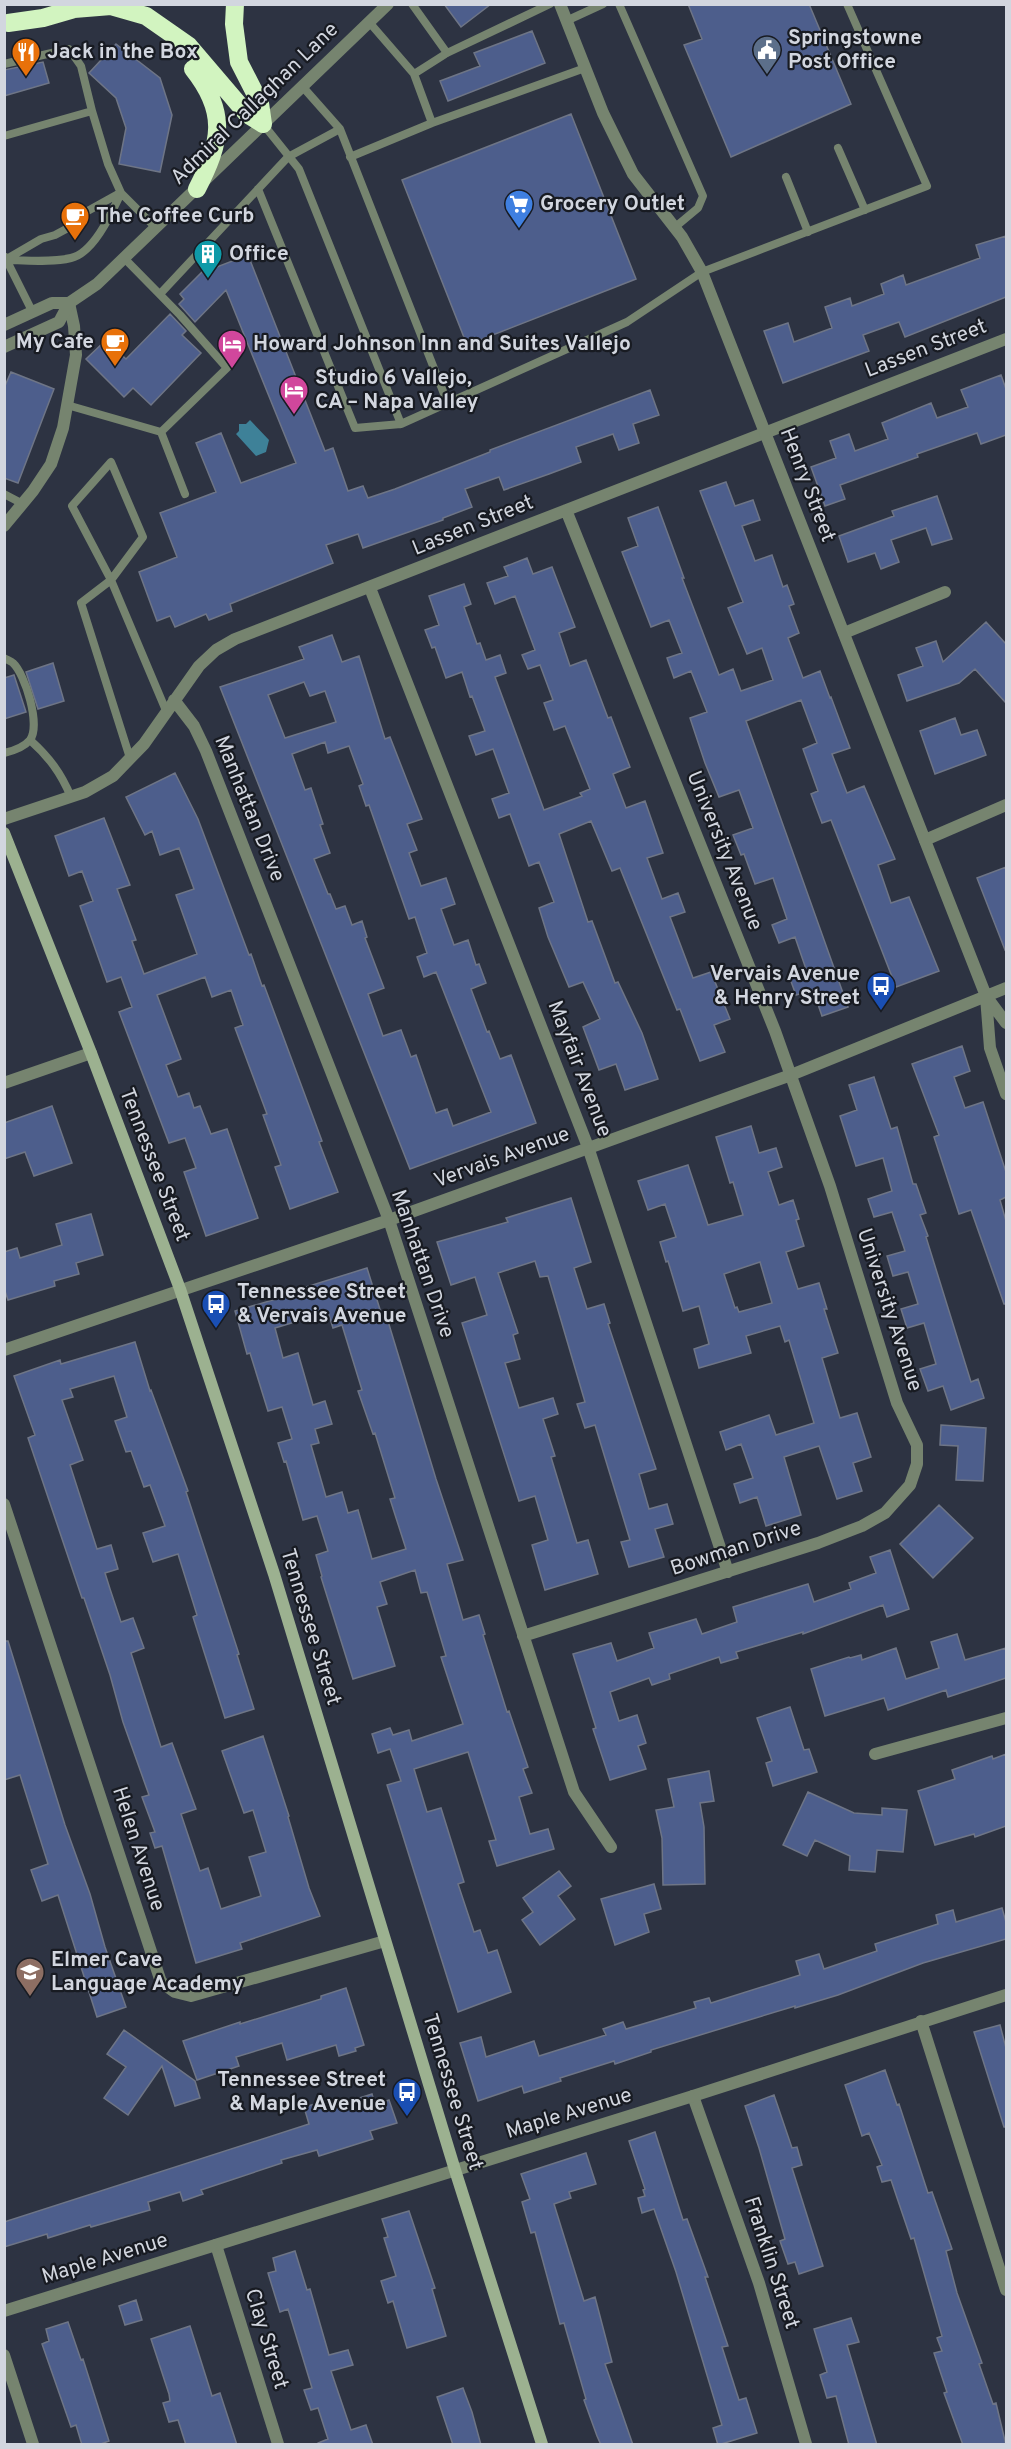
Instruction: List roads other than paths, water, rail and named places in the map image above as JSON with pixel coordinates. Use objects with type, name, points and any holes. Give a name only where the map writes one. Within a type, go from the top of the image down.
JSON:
[{"type":"highway","points":[[6,24],[48,4]]},
{"type":"highway","points":[[235,4],[234,24],[240,62],[260,103],[263,124]]},
{"type":"highway","points":[[6,24],[43,18],[74,9],[111,6],[146,16],[189,46],[247,114],[263,124]]},
{"type":"highway","points":[[167,30],[180,53],[207,87],[217,113],[218,132],[213,159],[197,189]]},
{"type":"main road","name":"Tennessee Street","points":[[4,833],[91,1053],[180,1289],[274,1574],[455,2170],[542,2445]]},
{"type":"street","name":"Admiral Callaghan Lane","points":[[4,347],[59,322],[69,303],[97,284],[388,4]]},
{"type":"street","name":"Henry Street","points":[[560,4],[603,113],[633,174],[674,228],[702,272],[986,996],[1006,1023]]},
{"type":"street","name":"Admiral Callaghan Lane","points":[[4,325],[52,303],[69,303]]},
{"type":"street","points":[[4,526],[51,464],[63,428],[76,355],[74,326],[69,303]]},
{"type":"street","name":"Lassen Street","points":[[4,819],[85,792],[113,776],[167,713],[199,666],[216,650],[236,639],[1006,339]]},
{"type":"street","name":"University Avenue","points":[[566,510],[771,1019],[830,1186],[897,1403],[917,1449]]},
{"type":"street","name":"Mayfair Avenue","points":[[370,588],[588,1147],[728,1572]]},
{"type":"street","points":[[843,633],[945,592]]},
{"type":"street","name":"Manhattan Drive","points":[[174,700],[194,726],[207,751],[389,1220],[574,1792],[611,1846]]},
{"type":"street","points":[[925,840],[1006,805]]},
{"type":"street","name":"Vervais Avenue","points":[[4,1350],[389,1220],[791,1075],[1006,988]]},
{"type":"street","name":"Henry Street","points":[[986,996],[990,1048],[1006,1094]]},
{"type":"street","points":[[4,1083],[91,1053]]},
{"type":"street","name":"Bowman Drive","points":[[523,1636],[818,1543],[862,1526],[885,1513],[910,1485],[917,1464],[917,1449]]},
{"type":"street","name":"Helen Avenue","points":[[4,1504],[161,1982],[175,1992],[191,1996],[385,1941]]},
{"type":"street","points":[[875,1754],[1006,1718]]},
{"type":"street","name":"Maple Avenue","points":[[4,2311],[693,2096],[1006,1995]]},
{"type":"street","points":[[921,2021],[1006,2290]]},
{"type":"street","name":"Franklin Street","points":[[693,2096],[759,2283],[806,2445]]},
{"type":"street","name":"Clay Street","points":[[216,2245],[278,2445]]},
{"type":"street","points":[[4,2355],[33,2445]]},
{"type":"lane","points":[[412,4],[447,53]]},
{"type":"lane","points":[[414,74],[447,53],[550,4]]},
{"type":"lane","points":[[566,21],[603,4]]},
{"type":"lane","points":[[619,4],[703,196],[698,208],[674,228]]},
{"type":"lane","points":[[258,189],[355,428],[401,424],[627,322],[702,272],[927,186],[847,4]]},
{"type":"lane","points":[[369,22],[414,74],[432,123]]},
{"type":"lane","points":[[4,64],[69,49],[81,66],[108,164],[121,193],[156,228]]},
{"type":"lane","points":[[350,157],[432,123],[585,68]]},
{"type":"lane","points":[[302,86],[340,129],[448,404]]},
{"type":"lane","points":[[4,136],[92,111]]},
{"type":"lane","points":[[263,124],[299,169],[401,424]]},
{"type":"lane","points":[[160,294],[288,157],[340,129]]},
{"type":"lane","points":[[838,148],[865,210]]},
{"type":"lane","points":[[786,177],[808,232]]},
{"type":"lane","points":[[5,259],[41,239],[68,228],[84,213],[121,193]]},
{"type":"lane","points":[[5,259],[47,261],[74,258],[105,226],[121,193]]},
{"type":"lane","points":[[124,258],[227,368],[161,432]]},
{"type":"lane","points":[[5,259],[33,313]]},
{"type":"lane","points":[[67,405],[161,432]]},
{"type":"lane","points":[[161,432],[185,494]]},
{"type":"lane","points":[[130,758],[81,603],[111,580],[142,537],[111,462],[72,506],[111,580],[167,713]]},
{"type":"lane","points":[[4,494],[22,504]]},
{"type":"lane","points":[[4,658],[14,663],[28,690],[34,726],[30,740],[17,749],[4,753]]},
{"type":"lane","points":[[30,740],[60,771],[71,797]]},
{"type":"water","points":[[250,420],[269,440],[266,452],[256,456],[236,434],[239,431],[239,424],[246,424]]},
{"type":"place","name":"Springstowne Post Office","points":[[767,76]]},
{"type":"place","name":"Jack in the Box","points":[[26,78]]},
{"type":"place","name":"Grocery Outlet","points":[[519,230]]},
{"type":"place","name":"The Coffee Curb","points":[[75,242]]},
{"type":"place","name":"Office","points":[[208,280]]},
{"type":"place","name":"My Cafe","points":[[115,368]]},
{"type":"place","name":"Howard Johnson Inn and Suites Vallejo","points":[[232,370]]},
{"type":"place","name":"Studio 6 Vallejo, CA – Napa Valley","points":[[294,416]]},
{"type":"place","name":"Vervais Avenue & Henry Street","points":[[881,1012]]},
{"type":"place","name":"Tennessee Street & Vervais Avenue","points":[[216,1330]]},
{"type":"place","name":"Elmer Cave Language Academy","points":[[30,1998]]},
{"type":"place","name":"Tennessee Street & Maple Avenue","points":[[407,2118]]}]
